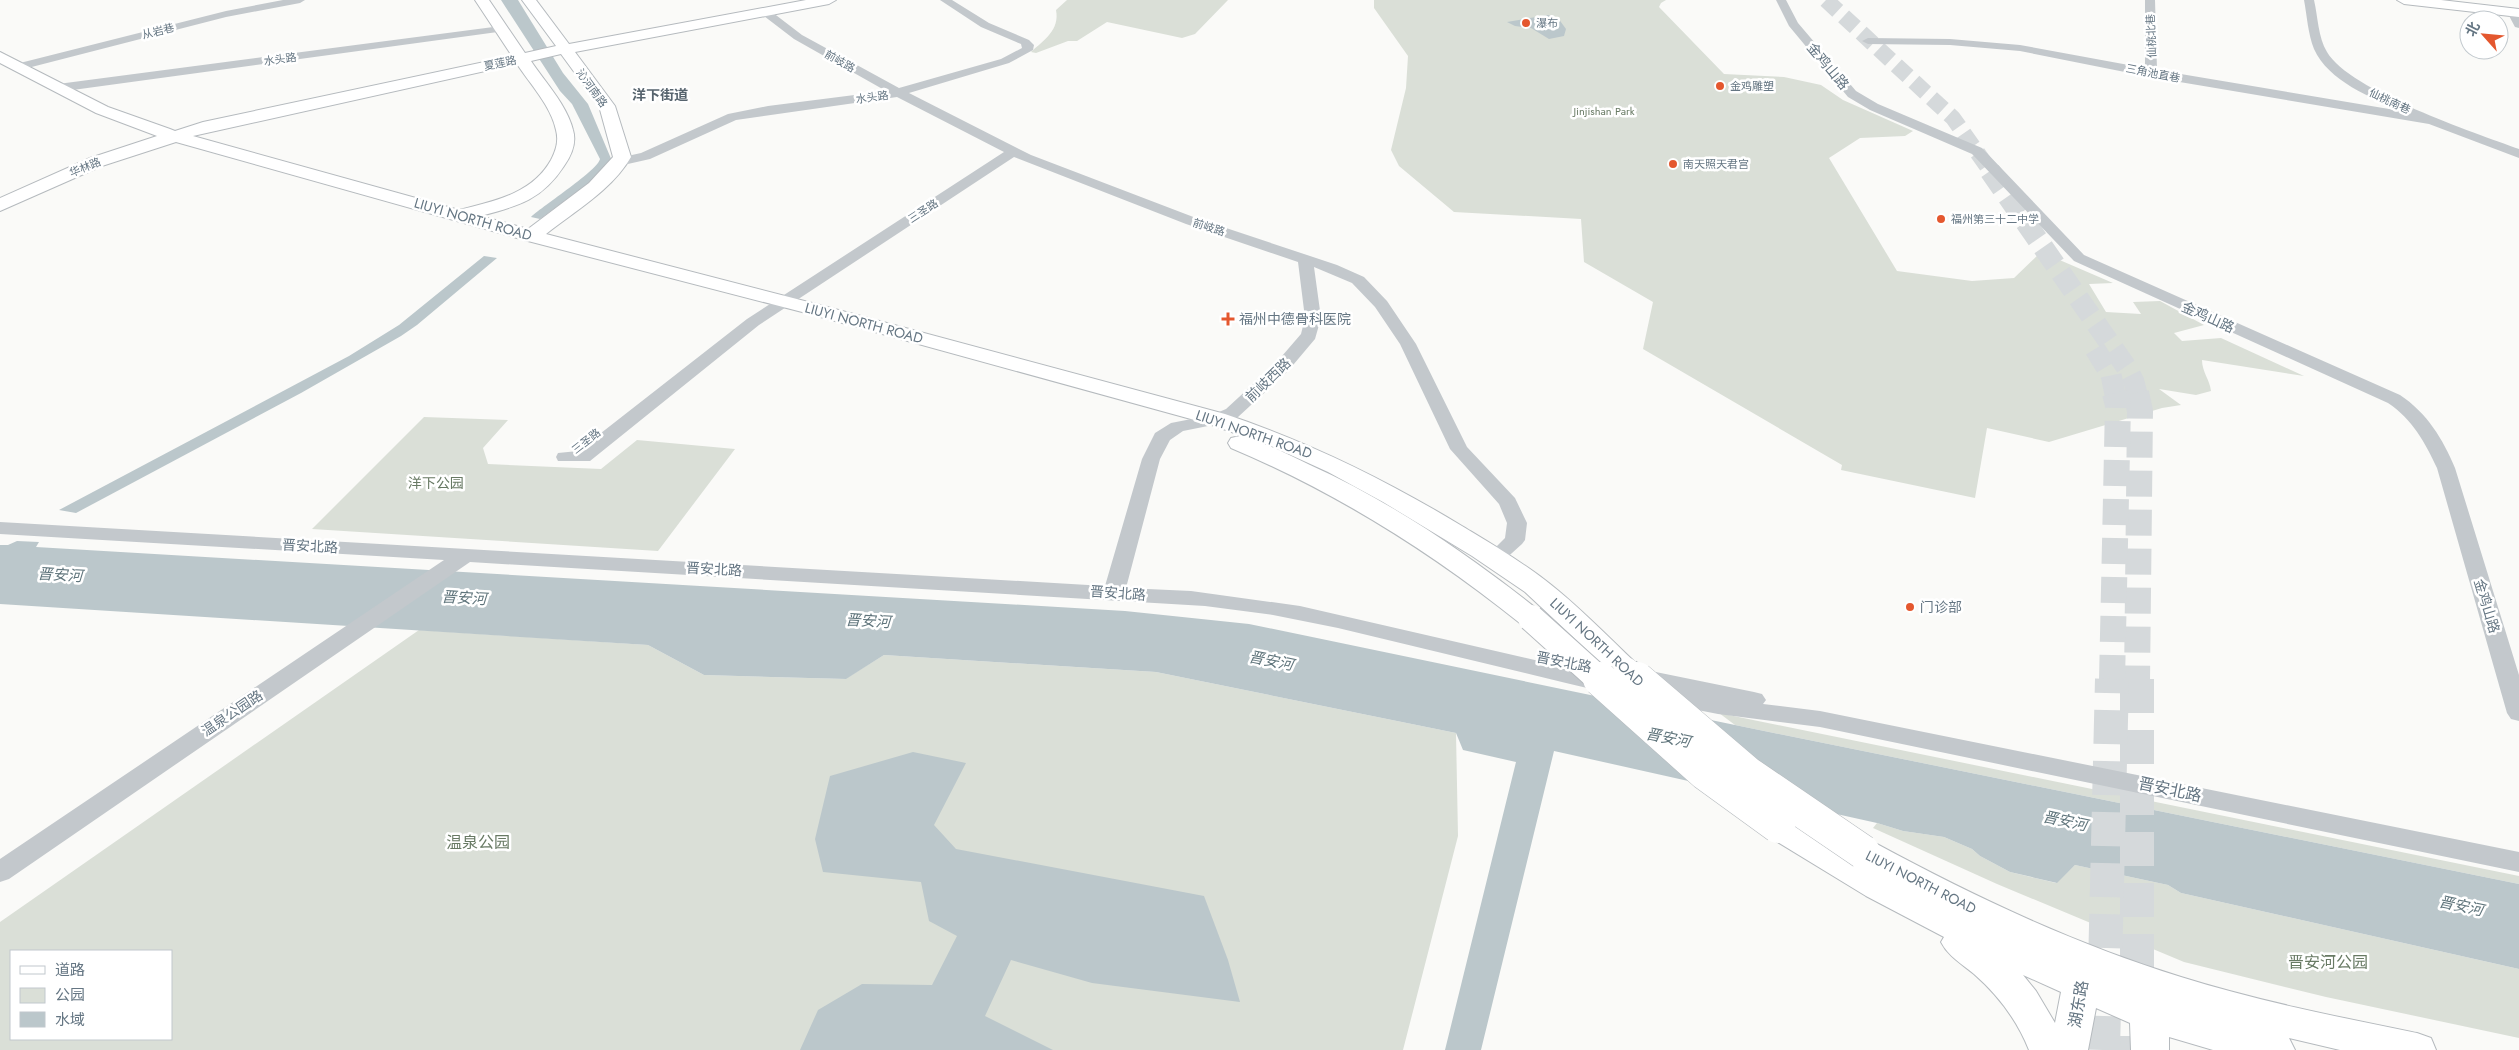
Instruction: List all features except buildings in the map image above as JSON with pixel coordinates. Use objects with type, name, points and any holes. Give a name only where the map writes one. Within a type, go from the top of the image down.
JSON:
[{"type":"main road","points":[[462,215],[511,202],[533,192],[543,184],[564,150],[567,136],[565,125],[482,0]]},
{"type":"main road","name":"沁河南路","points":[[529,0],[610,112],[622,157],[620,162]]},
{"type":"main road","name":"夏莲路","points":[[156,138],[519,55],[788,0]]},
{"type":"main road","name":"夏莲路","points":[[764,5],[829,0]]},
{"type":"main road","points":[[2404,0],[2516,11]]},
{"type":"main road","points":[[2433,0],[2516,11]]},
{"type":"main road","points":[[0,57],[16,66],[58,97]]},
{"type":"main road","points":[[0,71],[58,97]]},
{"type":"main road","name":"LIUYI NORTH ROAD","points":[[58,97],[102,110],[156,138],[770,306],[1217,419],[1281,440],[1347,470],[1392,494],[1495,558],[1550,599],[1627,671],[1726,757],[1789,804],[1857,862],[1924,912],[2084,971],[2149,998],[2270,1017],[2417,1050]]},
{"type":"main road","points":[[76,115],[156,138]]},
{"type":"main road","name":"LIUYI NORTH ROAD","points":[[156,138],[462,215],[770,306],[1185,424],[1226,438],[1284,462],[1372,507],[1464,566],[1531,618],[1705,773],[1778,826],[1857,862]]},
{"type":"main road","name":"华林路","points":[[0,190],[85,158],[156,138]]},
{"type":"main road","name":"华林路","points":[[0,205],[72,171],[156,138]]},
{"type":"main road","points":[[531,236],[591,190],[620,162]]},
{"type":"main road","points":[[1857,862],[2006,979],[2031,1013],[2048,1050]]},
{"type":"main road","name":"湖东路","points":[[2069,1050],[2084,971]]},
{"type":"main road","points":[[2149,998],[2150,1050]]},
{"type":"main road","name":"LIUYI NORTH ROAD","points":[[2149,998],[2187,1026],[2276,1050]]},
{"type":"street","name":"从岩巷","points":[[16,66],[226,14],[300,0]]},
{"type":"street","name":"水头路","points":[[620,162],[645,156],[732,117],[768,110],[897,93],[1005,61],[1027,50],[1028,44],[1025,42],[985,25],[945,0]]},
{"type":"street","name":"金鸡山路","points":[[1780,0],[1793,24],[1852,94],[1868,104],[1977,151],[2069,250],[2079,258],[2394,399],[2409,409],[2428,435],[2446,468],[2519,713]]},
{"type":"street","name":"仙桃北巷","points":[[2150,0],[2152,66],[2150,73]]},
{"type":"street","name":"仙桃南巷","points":[[2309,0],[2322,54],[2339,72],[2358,85],[2437,121],[2519,154]]},
{"type":"street","name":"前岐路","points":[[764,5],[806,42],[897,93],[1010,151],[1191,221],[1343,272],[1358,280],[1381,304],[1408,344],[1455,442],[1503,496],[1515,516],[1517,529],[1515,540],[1495,558]]},
{"type":"street","points":[[2516,11],[2519,24]]},
{"type":"street","name":"水头路","points":[[58,97],[502,29]]},
{"type":"street","name":"三角池直巷","points":[[1868,41],[1950,42],[1994,45],[2437,121]]},
{"type":"street","points":[[2310,100],[2354,99],[2361,92],[2358,85]]},
{"type":"street","name":"三圣路","points":[[770,306],[583,458],[565,457],[770,306],[1010,151]]},
{"type":"street","name":"前岐西路","points":[[1114,592],[1154,452],[1162,437],[1172,429],[1185,424],[1217,419],[1232,413],[1246,402],[1294,355],[1309,335],[1313,318],[1306,261]]},
{"type":"street","name":"晋安北路","points":[[0,528],[1114,592],[1191,598],[1276,609],[1424,641],[1549,672],[1718,706],[1820,719],[2519,862]]},
{"type":"street","name":"温泉公园路","points":[[0,872],[466,555]]},
{"type":"green space","points":[[1067,0],[1228,0],[1195,34],[1182,38],[1107,22],[1077,41],[1068,41],[1036,53],[1031,52],[1050,34],[1056,23],[1056,10]]},
{"type":"green space","name":"Jinjishan Park","points":[[1374,0],[1666,0],[1659,7],[1724,74],[1784,77],[1821,85],[1843,100],[1913,131],[1905,136],[1860,138],[1829,158],[1897,271],[1972,281],[2014,278],[2040,253],[2048,255],[2113,283],[2089,284],[2106,312],[2141,314],[2133,302],[2160,301],[2204,325],[2174,333],[2182,341],[2221,338],[2304,376],[2202,360],[2211,391],[2196,395],[2159,389],[2181,405],[2162,408],[2049,442],[1987,428],[1975,498],[1841,470],[1842,465],[1643,349],[1653,302],[1584,262],[1581,219],[1454,212],[1399,166],[1391,150],[1406,88],[1408,56],[1374,8]]},
{"type":"green space","name":"洋下公园","points":[[424,417],[508,420],[483,448],[488,464],[601,469],[637,440],[735,449],[658,551],[312,529]]},
{"type":"green space","name":"温泉公园","points":[[419,630],[648,645],[704,675],[845,679],[884,655],[1156,672],[1456,733],[1458,836],[1403,1050],[0,1050],[0,922]]},
{"type":"green space","points":[[1719,713],[2519,876],[2519,884],[1735,725]]},
{"type":"green space","name":"晋安河公园","points":[[1877,823],[1903,831],[1944,837],[1972,849],[1980,856],[2010,872],[2056,883],[2075,865],[2168,885],[2181,893],[2519,969],[2519,1038],[2326,997],[2184,962],[1997,884],[1873,828]]},
{"type":"water","points":[[501,0],[518,0],[563,73],[588,104],[612,161],[601,174],[540,219],[531,217],[581,179],[600,159],[572,104],[560,91]]},
{"type":"water","points":[[1548,15],[1558,18],[1566,29],[1564,36],[1549,39],[1531,28],[1515,26],[1507,22]]},
{"type":"water","points":[[484,256],[497,258],[417,325],[401,336],[301,393],[76,513],[59,510],[349,356],[399,325]]},
{"type":"water","name":"晋安河","points":[[17,541],[39,542],[36,547],[1125,611],[1249,624],[2519,884],[2519,969],[2181,893],[2168,885],[2075,865],[2057,883],[2010,872],[1980,856],[1972,849],[1944,837],[1903,831],[1877,823],[1554,751],[1481,1050],[1445,1050],[1516,762],[1463,750],[1456,733],[1156,672],[884,655],[846,679],[704,675],[648,645],[0,604],[0,545],[8,545]]},
{"type":"water","points":[[913,752],[966,763],[934,825],[956,849],[1204,896],[1228,960],[1240,1002],[1092,983],[1011,960],[985,1016],[1053,1050],[800,1050],[818,1010],[862,984],[932,985],[957,936],[929,921],[921,882],[823,872],[815,839],[830,776]]},
{"type":"tunnel","points":[[1826,0],[1953,118],[1991,172]]},
{"type":"tunnel","points":[[1990,171],[2127,368],[2134,382],[2137,394]]},
{"type":"tunnel","points":[[2095,349],[2111,375],[2115,394]]},
{"type":"tunnel","points":[[2112,681],[2118,405],[2115,393]]},
{"type":"tunnel","points":[[2136,393],[2140,411],[2137,681]]},
{"type":"tunnel","points":[[2103,1050],[2112,679]]},
{"type":"tunnel","points":[[2137,681],[2137,1050]]},
{"type":"place","name":"瀑布","points":[[1526,23]]},
{"type":"place","name":"金鸡雕塑","points":[[1720,86]]},
{"type":"place","name":"南天照天君宫","points":[[1673,164]]},
{"type":"place","name":"福州第三十二中学","points":[[1941,219]]},
{"type":"place","name":"福州中德骨科医院","points":[[1228,319]]},
{"type":"place","name":"门诊部","points":[[1910,607]]},
{"type":"district","name":"洋下街道","points":[[660,95]]}]
